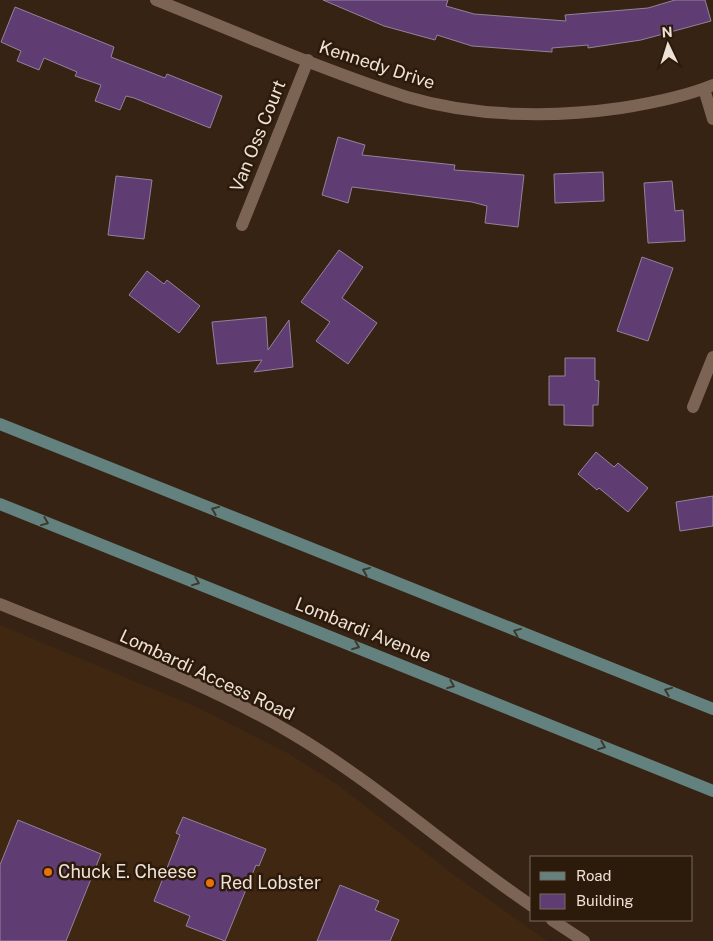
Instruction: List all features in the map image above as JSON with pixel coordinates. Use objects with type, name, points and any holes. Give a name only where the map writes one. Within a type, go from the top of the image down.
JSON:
[{"type":"main road","points":[[0,424],[713,709]]},
{"type":"main road","name":"Lombardi Avenue","points":[[0,504],[713,791]]},
{"type":"street","name":"Kennedy Drive","points":[[156,0],[408,97],[462,108],[526,114],[590,112],[653,103],[708,87]]},
{"type":"street","name":"Van Oss Court","points":[[242,225],[308,60]]},
{"type":"street","points":[[708,87],[713,119]]},
{"type":"street","points":[[693,407],[713,357]]},
{"type":"street","name":"Lombardi Access Road","points":[[0,604],[186,681],[279,726],[370,786],[530,905]]},
{"type":"street","points":[[554,921],[584,941]]},
{"type":"shaded area","points":[[0,625],[201,709],[289,754],[338,785],[450,872],[547,941],[0,941]]},
{"type":"building","points":[[323,0],[448,0],[446,6],[474,14],[566,21],[565,15],[648,8],[675,0],[705,0],[711,21],[641,40],[588,48],[588,45],[552,48],[552,52],[472,46],[437,35],[435,40],[384,26]]},
{"type":"building","points":[[15,7],[114,47],[111,57],[165,78],[167,74],[222,96],[210,128],[126,96],[120,110],[95,101],[101,85],[75,76],[77,72],[44,58],[39,70],[17,61],[21,51],[1,42]]},
{"type":"building","points":[[338,137],[365,145],[362,155],[455,165],[454,170],[524,175],[518,227],[485,223],[487,206],[472,202],[352,187],[348,203],[322,195]]},
{"type":"building","points":[[603,172],[604,201],[555,203],[554,174]]},
{"type":"building","points":[[116,176],[152,180],[144,239],[108,235]]},
{"type":"building","points":[[672,181],[675,211],[683,210],[685,241],[648,243],[644,183]]},
{"type":"building","points":[[339,250],[363,267],[342,298],[377,323],[348,364],[316,341],[330,322],[301,302]]},
{"type":"building","points":[[642,257],[673,268],[648,341],[617,331]]},
{"type":"building","points":[[147,271],[164,284],[167,280],[200,306],[179,333],[129,295]]},
{"type":"building","points":[[266,317],[268,350],[289,320],[293,367],[254,372],[262,360],[217,364],[212,322]]},
{"type":"building","points":[[565,358],[595,358],[595,380],[599,381],[598,405],[593,405],[593,426],[564,425],[564,405],[549,405],[549,376],[565,376]]},
{"type":"building","points":[[596,452],[614,467],[618,463],[648,488],[628,512],[599,488],[597,490],[578,474]]},
{"type":"building","points":[[713,496],[713,526],[680,531],[676,502]]},
{"type":"building","points":[[183,817],[266,849],[259,866],[256,865],[225,941],[186,926],[190,916],[154,901],[180,835],[176,833]]},
{"type":"building","points":[[18,820],[101,854],[66,941],[0,941],[0,865]]},
{"type":"building","points":[[340,885],[379,901],[375,910],[399,920],[390,941],[317,941]]},
{"type":"place","name":"Chuck E. Cheese","points":[[48,872]]},
{"type":"place","name":"Red Lobster","points":[[210,883]]}]
